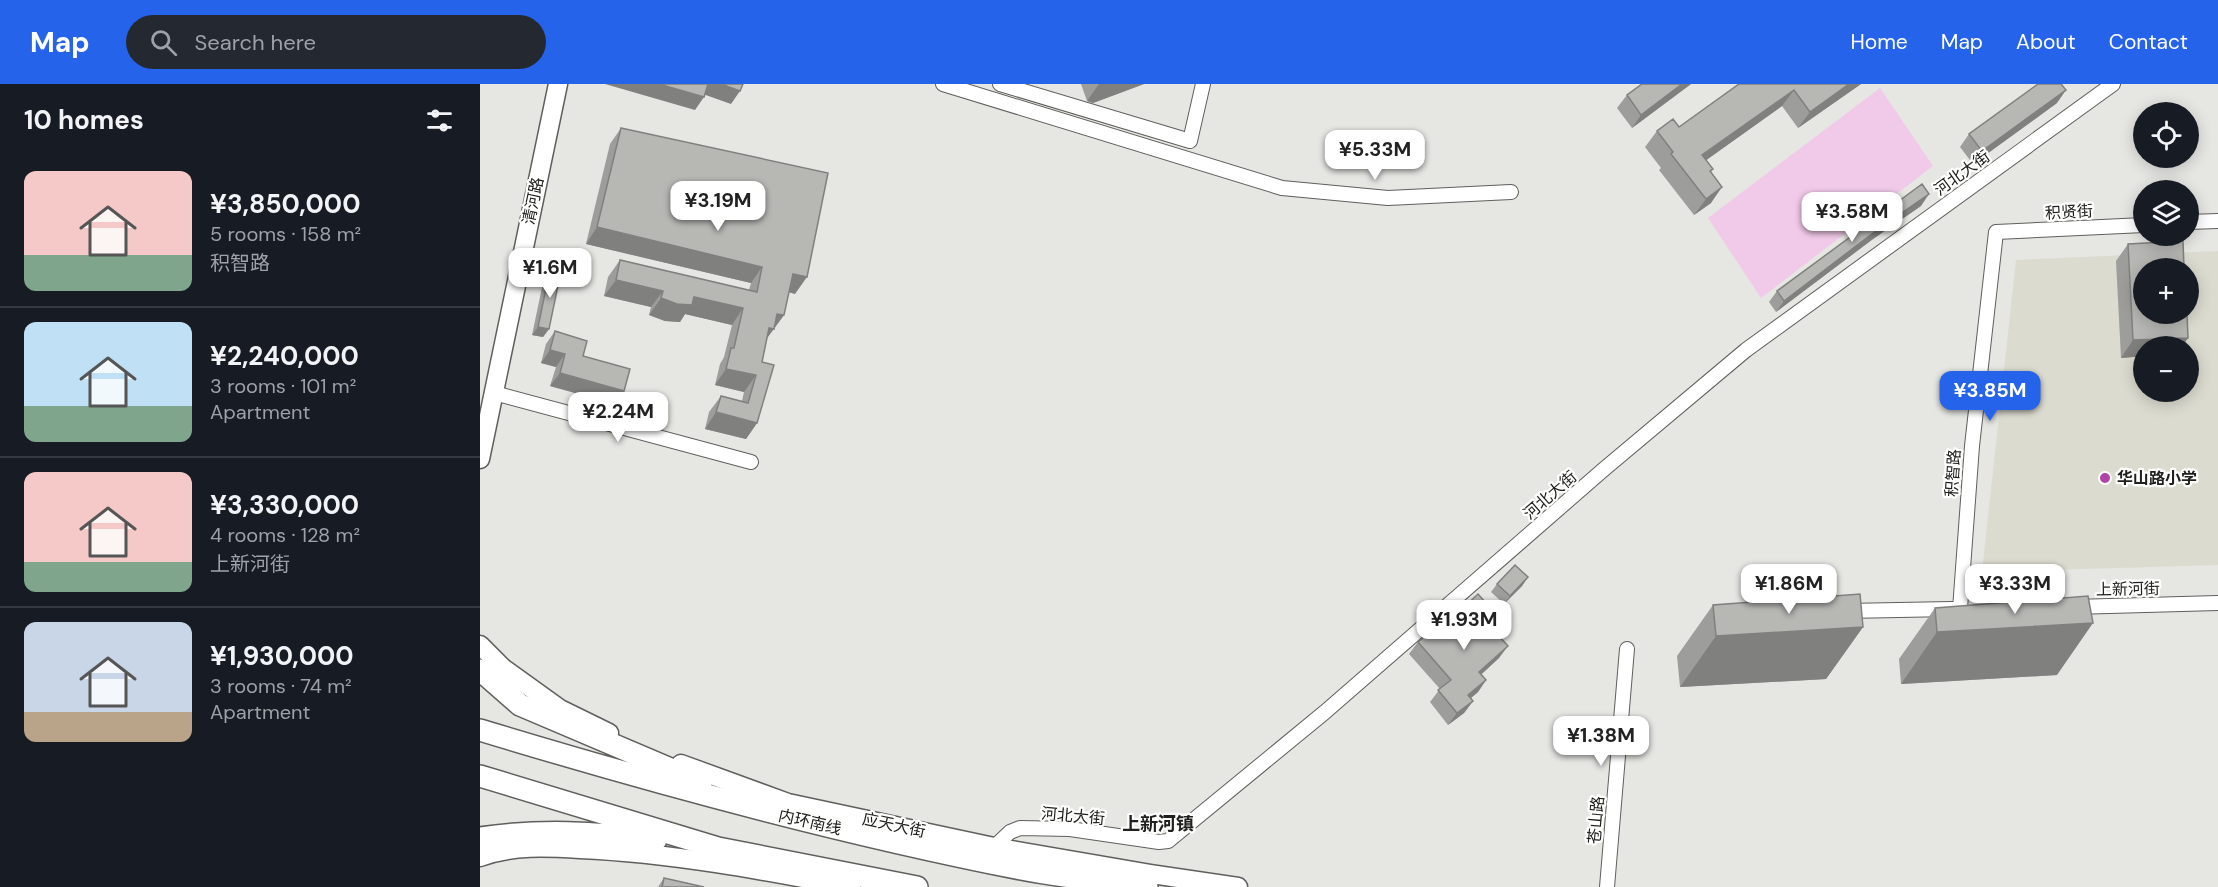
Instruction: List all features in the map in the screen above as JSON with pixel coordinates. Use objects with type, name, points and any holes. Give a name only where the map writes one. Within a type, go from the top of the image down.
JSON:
[{"type":"highway","points":[[480,670],[520,705],[779,815]]},
{"type":"highway","name":"内环南线","points":[[480,730],[779,815],[1023,869],[1147,887]]},
{"type":"highway","points":[[480,776],[718,848]]},
{"type":"highway","points":[[480,838],[519,832],[601,832],[718,848],[917,887]]},
{"type":"main road","name":"清河路","points":[[480,459],[558,84]]},
{"type":"main road","name":"应天大街","points":[[480,645],[503,668],[560,709],[647,751],[788,803],[994,847],[1238,887]]},
{"type":"main road","points":[[480,857],[533,847],[614,850],[685,859],[851,887]]},
{"type":"street","points":[[943,84],[1282,188],[1388,198],[1511,192]]},
{"type":"street","points":[[1000,84],[1190,141],[1203,84]]},
{"type":"street","name":"河北大街","points":[[994,847],[1010,832],[1020,828],[1070,830],[1159,842],[1168,841],[1325,712],[1603,470],[1746,350],[2113,84]]},
{"type":"street","points":[[2199,222],[2218,221]]},
{"type":"street","name":"积贤街","points":[[1996,232],[2133,226]]},
{"type":"street","name":"积智路","points":[[1831,612],[1965,609],[1972,446],[1996,232]]},
{"type":"street","points":[[494,393],[751,462]]},
{"type":"street","name":"上新河街","points":[[2054,607],[2218,603]]},
{"type":"street","name":"苍山路","points":[[1607,887],[1627,649]]},
{"type":"shaded area","points":[[1880,88],[1933,166],[1761,298],[1708,218]]},
{"type":"shaded area","name":"华山路小学","points":[[2218,251],[2218,565],[1982,572],[2016,260]]},
{"type":"building","points":[[659,84],[708,84],[704,97]]},
{"type":"building","points":[[721,84],[743,84],[740,91]]},
{"type":"building","points":[[1642,84],[1682,84],[1641,115],[1627,95]]},
{"type":"building","points":[[1739,84],[1849,84],[1810,112],[1794,90],[1702,155],[1713,169],[1710,171],[1722,187],[1706,199],[1671,154],[1673,152],[1657,131],[1673,119],[1679,127]]},
{"type":"building","points":[[2038,84],[2061,84],[2066,90],[1982,151],[1969,134]]},
{"type":"building","points":[[621,128],[828,173],[807,277],[793,274],[784,315],[777,314],[774,329],[769,328],[762,362],[774,365],[757,423],[716,412],[721,396],[748,403],[756,375],[726,369],[731,348],[734,348],[743,308],[694,297],[692,305],[677,304],[661,298],[663,291],[616,280],[620,260],[757,292],[762,267],[597,227]]},
{"type":"building","points":[[1922,184],[1929,194],[1881,227],[1784,301],[1777,291]]},
{"type":"building","points":[[2128,244],[2133,244],[2133,246],[2183,246],[2184,258],[2133,258],[2133,324],[2187,324],[2188,336],[2133,336],[2133,340]]},
{"type":"building","points":[[550,269],[561,271],[549,329],[538,327]]},
{"type":"building","points":[[555,331],[587,341],[583,356],[630,369],[624,391],[560,373],[565,354],[550,350]]},
{"type":"building","points":[[1515,565],[1528,577],[1510,596],[1497,584]]},
{"type":"building","points":[[1478,594],[1494,612],[1485,621],[1508,646],[1479,672],[1486,680],[1468,695],[1473,701],[1457,713],[1438,690],[1451,680],[1418,642],[1441,622],[1444,626]]},
{"type":"building","points":[[1860,594],[1863,627],[1716,636],[1713,605]]},
{"type":"building","points":[[2088,596],[2093,623],[1937,632],[1935,608]]},
{"type":"building","points":[[664,878],[704,887],[662,887]]},
{"type":"place","name":"华山路小学","points":[[2105,478]]},
{"type":"district","name":"上新河镇","points":[[1158,824]]}]
